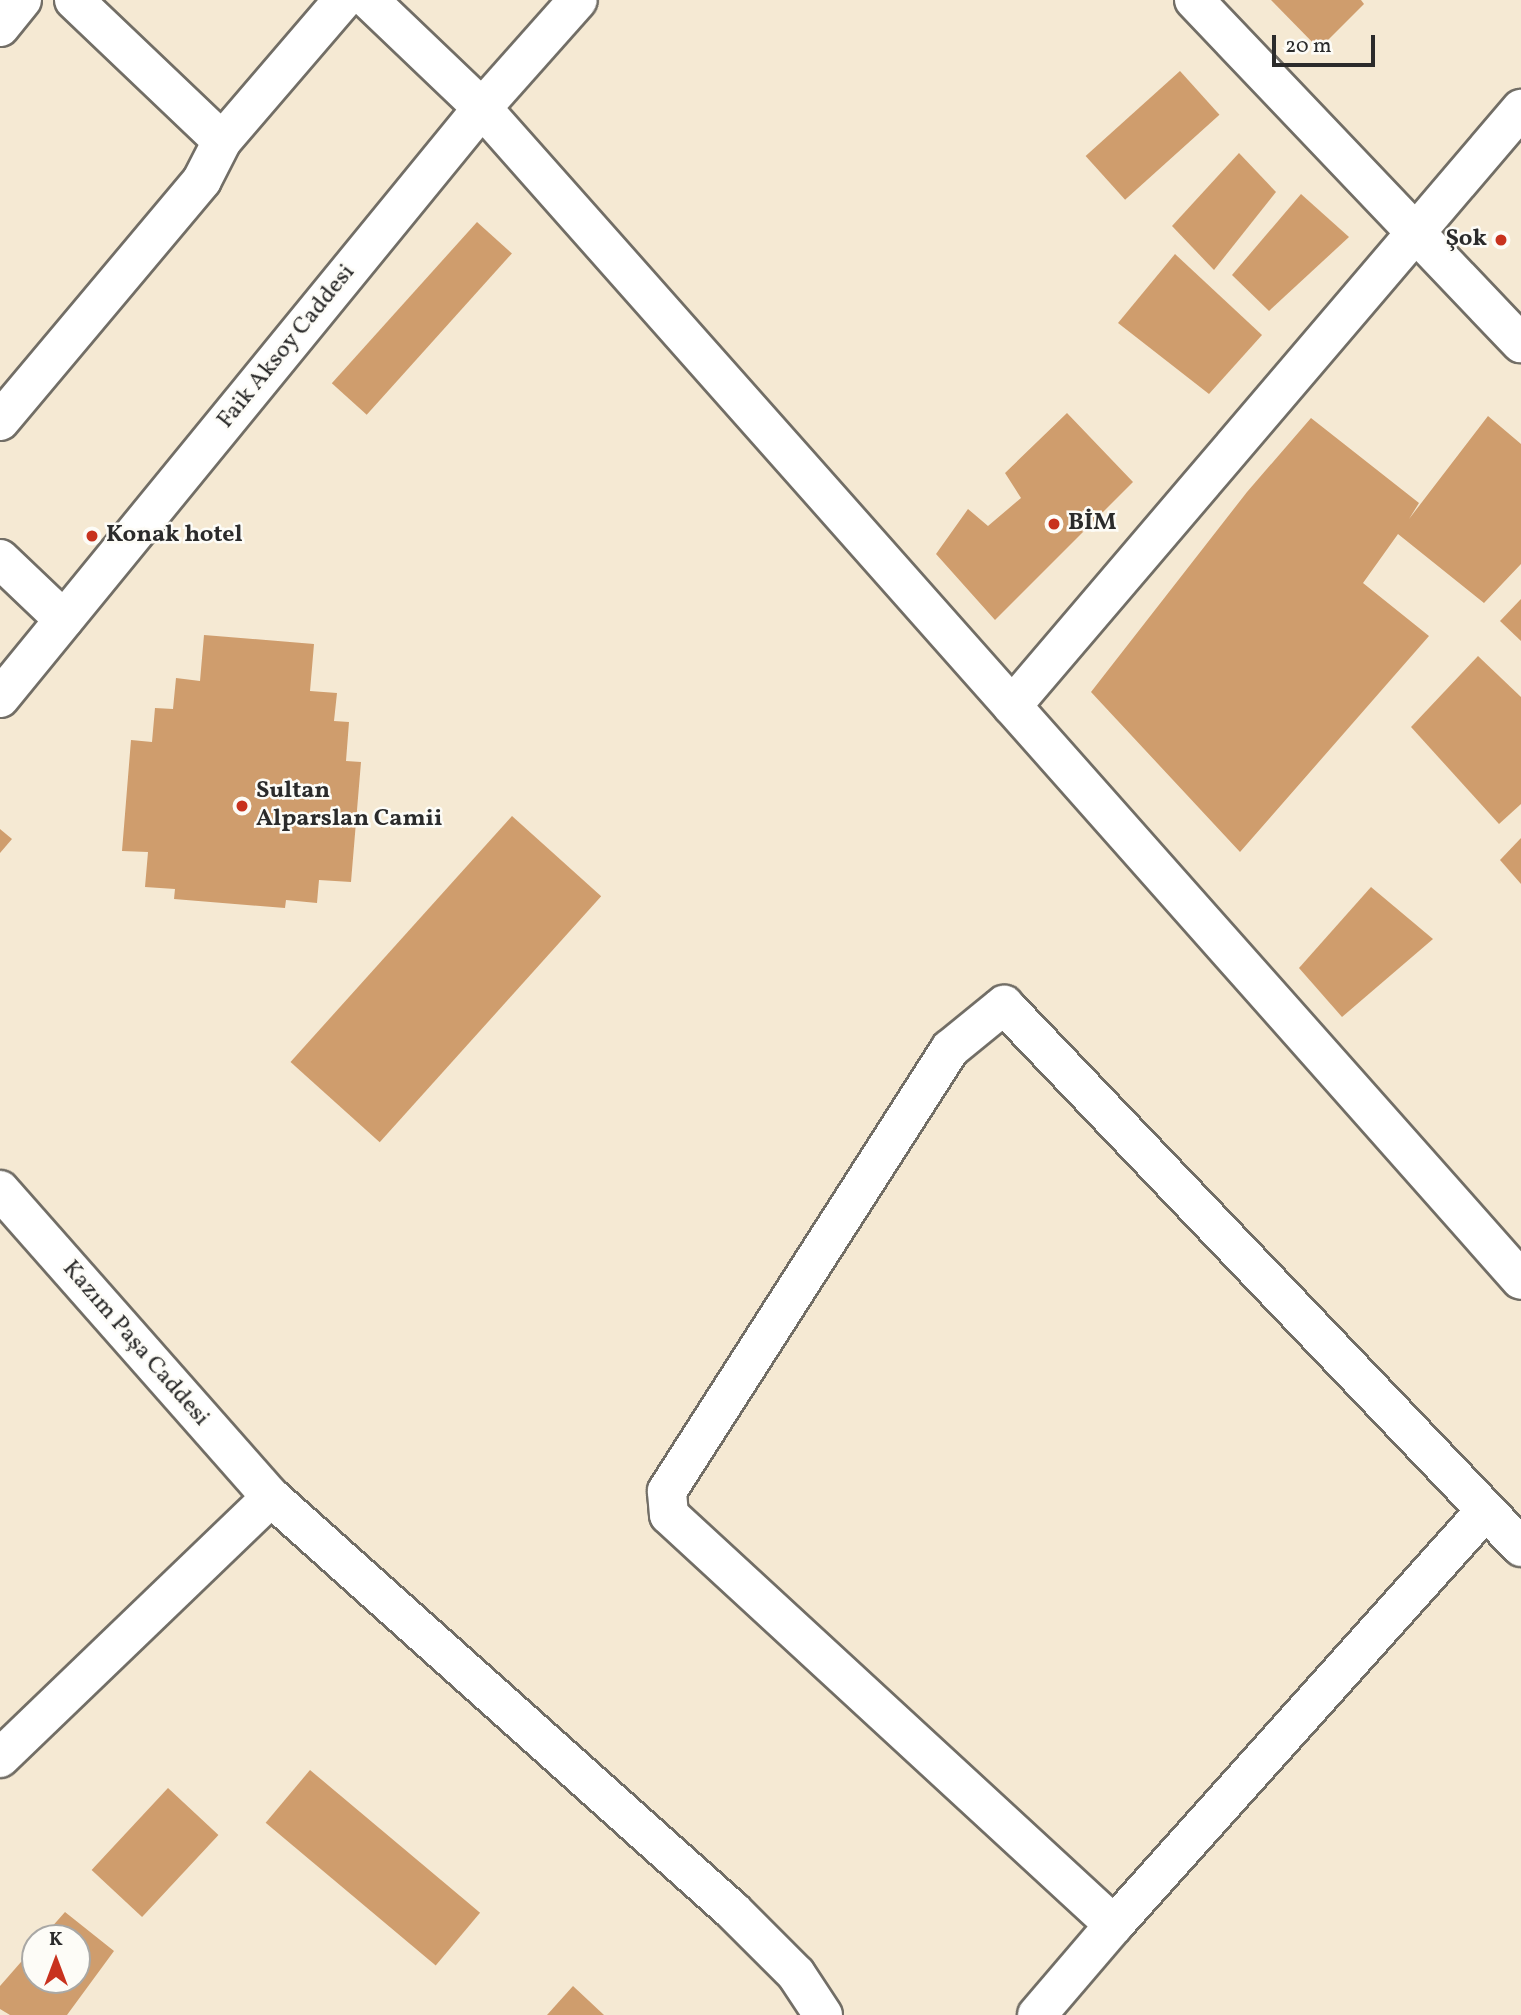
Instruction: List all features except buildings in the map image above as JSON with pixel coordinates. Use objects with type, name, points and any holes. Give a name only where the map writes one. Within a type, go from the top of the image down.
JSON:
[{"type":"street","points":[[0,27],[22,0]]},
{"type":"street","points":[[74,0],[222,141]]},
{"type":"street","points":[[0,421],[202,180],[222,141],[343,0]]},
{"type":"street","points":[[369,0],[482,108],[1519,1273]]},
{"type":"street","name":"Faik Aksoy Caddesi","points":[[0,698],[482,108],[578,0]]},
{"type":"street","points":[[1194,0],[1521,342]]},
{"type":"street","points":[[1012,706],[1415,229],[1521,109]]},
{"type":"street","points":[[0,559],[64,620]]},
{"type":"street","points":[[1114,1925],[669,1515],[667,1492],[950,1049],[1004,1004],[1521,1547]]},
{"type":"street","name":"Kazım Paşa Caddesi","points":[[0,1190],[271,1497],[733,1911],[796,1974],[823,2015]]},
{"type":"street","points":[[0,1758],[271,1497]]},
{"type":"street","points":[[1037,2015],[1114,1925],[1486,1510]]},
{"type":"place","name":"Şok","points":[[1501,240]]},
{"type":"place","name":"BİM","points":[[1054,524]]},
{"type":"place","name":"Konak hotel","points":[[92,536]]},
{"type":"place","name":"Sultan Alparslan Camii","points":[[242,806]]}]
